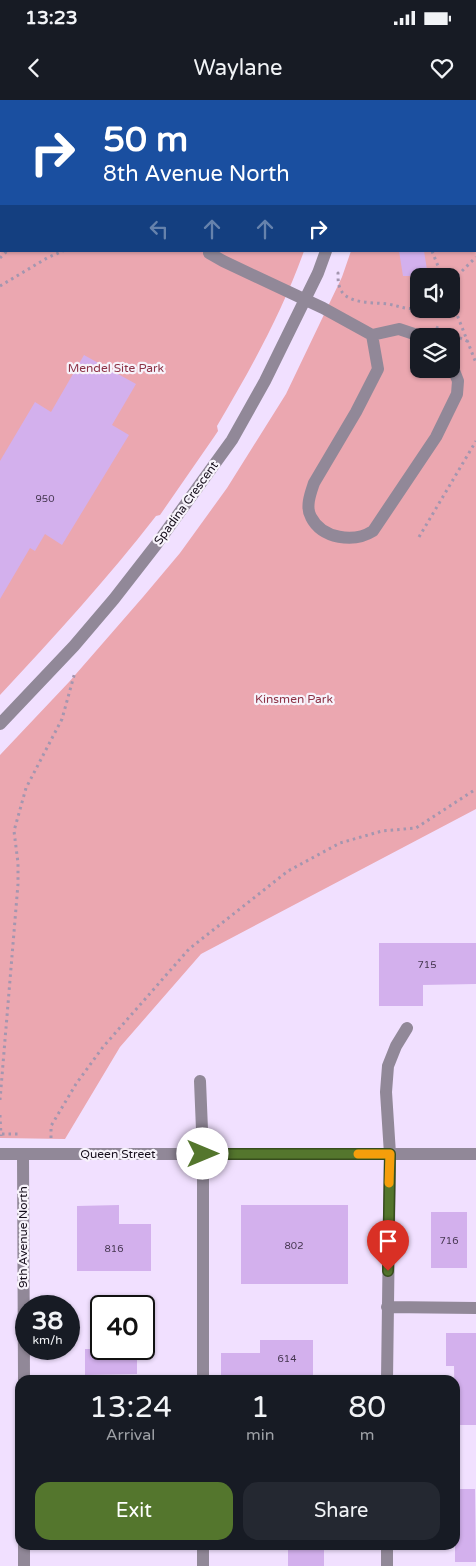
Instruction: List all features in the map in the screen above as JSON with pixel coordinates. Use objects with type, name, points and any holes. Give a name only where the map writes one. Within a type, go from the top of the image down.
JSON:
[{"type":"street","name":"Spadina Crescent","points":[[0,724],[74,646],[114,598],[156,545],[232,440],[265,381],[326,252]]},
{"type":"street","points":[[208,253],[305,299],[372,335],[399,329],[410,333]]},
{"type":"street","points":[[372,335],[378,369],[310,493],[309,510],[311,517],[320,527],[337,537],[364,537],[373,531],[436,437],[457,394],[457,378]]},
{"type":"street","points":[[387,1375],[390,1154],[386,1092],[388,1066],[396,1046],[407,1028]]},
{"type":"street","points":[[200,1080],[203,1154],[203,1375]]},
{"type":"street","name":"Queen Street","points":[[0,1154],[476,1154]]},
{"type":"street","name":"9th Avenue North","points":[[23,1154],[24,1375]]},
{"type":"street","points":[[388,1307],[476,1308]]},
{"type":"street","points":[[24,1550],[24,1566]]},
{"type":"street","points":[[203,1550],[203,1566]]},
{"type":"street","points":[[387,1550],[387,1566]]},
{"type":"path","points":[[0,286],[61,252]]},
{"type":"path","points":[[432,252],[439,268]]},
{"type":"path","points":[[460,273],[476,257]]},
{"type":"path","points":[[323,308],[338,273],[339,287],[346,296],[363,302],[390,304],[410,310]]},
{"type":"path","points":[[458,318],[476,363]]},
{"type":"path","points":[[419,536],[476,441]]},
{"type":"path","points":[[0,1100],[18,884],[18,863],[14,831],[26,788],[62,719],[76,667]]},
{"type":"path","points":[[51,1126],[76,1084],[103,1047],[189,949],[242,906],[288,871],[340,843],[382,831],[416,828],[476,789]]},
{"type":"green space","name":"Mendel Site Park","points":[[0,252],[304,252],[276,319],[217,426],[218,431],[214,437],[160,515],[156,516],[80,607],[0,695]]},
{"type":"green space","name":"Kinsmen Park","points":[[351,252],[476,252],[476,809],[201,954],[120,1047],[65,1139],[0,1138],[0,755],[69,682],[180,553],[227,488],[286,394],[342,277]]},
{"type":"building","points":[[399,252],[424,252],[427,268],[410,268],[410,276],[403,276]]},
{"type":"building","points":[[84,355],[136,384],[112,425],[129,435],[62,545],[45,534],[35,551],[30,548],[0,599],[0,461],[35,402],[51,412]]},
{"type":"building","points":[[379,943],[476,943],[476,984],[423,985],[423,1006],[379,1006]]},
{"type":"building","points":[[119,1205],[119,1224],[151,1224],[151,1271],[77,1271],[77,1206]]},
{"type":"building","points":[[241,1205],[348,1205],[348,1284],[241,1284]]},
{"type":"building","points":[[431,1212],[467,1212],[467,1268],[431,1268]]},
{"type":"building","points":[[446,1333],[476,1333],[476,1425],[460,1425],[460,1375],[454,1375],[454,1366],[446,1366]]},
{"type":"building","points":[[260,1340],[313,1340],[313,1375],[221,1375],[221,1353],[260,1353]]},
{"type":"building","points":[[85,1349],[90,1349],[90,1360],[137,1360],[137,1374],[85,1375]]},
{"type":"building","points":[[460,1489],[475,1489],[476,1562],[455,1562],[455,1550],[460,1550]]},
{"type":"building","points":[[288,1550],[324,1550],[324,1566],[288,1566]]},
{"type":"slow traffic","points":[[358,1154],[390,1154],[389,1183]]},
{"type":"route","points":[[203,1154],[390,1154],[388,1271]]}]
